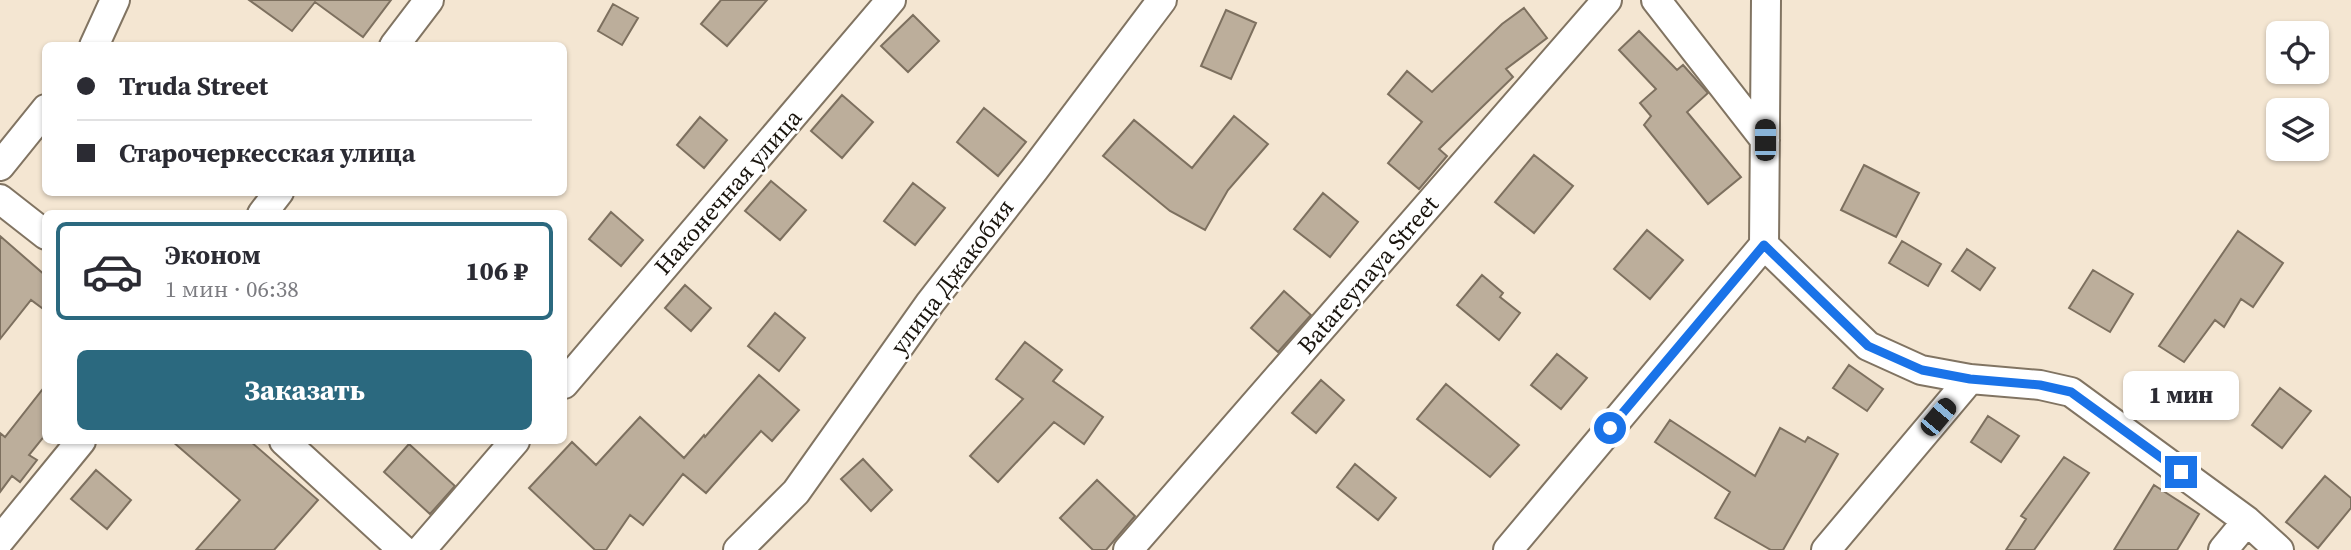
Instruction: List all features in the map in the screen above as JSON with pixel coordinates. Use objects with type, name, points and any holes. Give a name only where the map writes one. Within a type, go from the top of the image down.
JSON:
[{"type":"street","points":[[96,42],[115,0]]},
{"type":"street","points":[[397,42],[429,0]]},
{"type":"street","name":"Наконечная улица","points":[[567,380],[891,0]]},
{"type":"street","name":"улица Джакобия","points":[[738,550],[796,492],[930,303],[1162,0]]},
{"type":"street","name":"Batareynaya Street","points":[[1128,550],[1607,0]]},
{"type":"street","points":[[1656,0],[1765,140]]},
{"type":"street","points":[[1508,550],[1764,245],[1766,0]]},
{"type":"street","points":[[0,166],[42,113]]},
{"type":"street","points":[[265,210],[276,196]]},
{"type":"street","points":[[0,199],[42,232]]},
{"type":"street","points":[[1764,245],[1868,346],[1922,370],[1970,379],[2040,385],[2071,392],[2247,521],[2279,550]]},
{"type":"street","points":[[1826,550],[1970,379]]},
{"type":"street","points":[[0,540],[79,444]]},
{"type":"street","points":[[287,444],[402,550]]},
{"type":"street","points":[[421,550],[512,444]]},
{"type":"street","points":[[2223,550],[2247,521]]},
{"type":"building","points":[[249,0],[391,0],[363,37],[315,2],[292,31]]},
{"type":"building","points":[[721,0],[767,0],[727,46],[701,24]]},
{"type":"building","points":[[613,4],[638,18],[622,45],[598,31]]},
{"type":"building","points":[[1524,8],[1547,38],[1506,69],[1513,77],[1439,149],[1447,156],[1419,189],[1388,163],[1422,122],[1388,94],[1407,71],[1432,92],[1502,24]]},
{"type":"building","points":[[1226,10],[1256,23],[1231,79],[1201,66]]},
{"type":"building","points":[[913,15],[939,41],[908,72],[881,46]]},
{"type":"building","points":[[1639,31],[1677,70],[1683,65],[1708,93],[1687,112],[1741,177],[1708,204],[1644,125],[1651,116],[1640,103],[1656,89],[1619,50]]},
{"type":"building","points":[[842,95],[873,122],[842,158],[811,131]]},
{"type":"building","points":[[984,108],[1026,142],[998,176],[957,142]]},
{"type":"building","points":[[1234,116],[1268,144],[1228,190],[1205,230],[1170,211],[1103,156],[1134,120],[1192,168]]},
{"type":"building","points":[[700,117],[727,140],[704,168],[677,145]]},
{"type":"building","points":[[1534,155],[1573,186],[1534,233],[1495,202]]},
{"type":"building","points":[[1864,165],[1919,193],[1896,237],[1841,210]]},
{"type":"building","points":[[771,181],[806,210],[780,240],[745,211]]},
{"type":"building","points":[[913,183],[945,208],[915,245],[884,221]]},
{"type":"building","points":[[1323,193],[1358,222],[1330,257],[1294,229]]},
{"type":"building","points":[[611,212],[643,240],[621,266],[589,239]]},
{"type":"building","points":[[1647,230],[1683,260],[1650,299],[1614,269]]},
{"type":"building","points":[[2238,231],[2283,263],[2253,307],[2241,299],[2224,327],[2215,320],[2184,362],[2159,346]]},
{"type":"building","points":[[0,236],[42,273],[42,308],[31,300],[0,339]]},
{"type":"building","points":[[1902,241],[1941,264],[1928,286],[1889,263]]},
{"type":"building","points":[[1967,249],[1995,268],[1980,290],[1952,271]]},
{"type":"building","points":[[2093,270],[2133,294],[2110,332],[2069,308]]},
{"type":"building","points":[[1482,275],[1503,293],[1500,297],[1520,313],[1499,340],[1457,305]]},
{"type":"building","points":[[685,285],[711,308],[691,331],[665,308]]},
{"type":"building","points":[[1284,291],[1311,315],[1278,352],[1251,328]]},
{"type":"building","points":[[775,313],[805,338],[779,371],[748,346]]},
{"type":"building","points":[[1025,342],[1062,370],[1053,381],[1103,417],[1084,444],[1054,422],[998,482],[970,456],[1023,399],[996,379]]},
{"type":"building","points":[[1557,354],[1587,378],[1561,409],[1531,385]]},
{"type":"building","points":[[1849,365],[1883,389],[1867,411],[1833,388]]},
{"type":"building","points":[[759,375],[799,410],[772,441],[761,431],[706,493],[683,474],[643,525],[630,515],[606,550],[595,550],[529,488],[572,442],[596,465],[640,417],[684,458]]},
{"type":"building","points":[[1321,380],[1344,400],[1316,433],[1292,413]]},
{"type":"building","points":[[1446,384],[1519,445],[1490,477],[1417,419]]},
{"type":"building","points":[[2280,388],[2311,411],[2282,448],[2252,425]]},
{"type":"building","points":[[42,390],[42,439],[29,455],[37,460],[20,482],[12,476],[0,492],[0,433],[5,437]]},
{"type":"building","points":[[1988,416],[2019,436],[2001,462],[1971,442]]},
{"type":"building","points":[[1670,420],[1755,476],[1780,428],[1805,442],[1808,437],[1838,454],[1783,550],[1771,550],[1715,518],[1730,492],[1655,442]]},
{"type":"building","points":[[175,444],[253,444],[318,500],[274,550],[196,550],[240,500]]},
{"type":"building","points":[[409,444],[455,486],[430,514],[384,472]]},
{"type":"building","points":[[2064,457],[2089,473],[2034,550],[2006,550],[2026,519],[2021,516]]},
{"type":"building","points":[[863,459],[892,490],[871,511],[841,479]]},
{"type":"building","points":[[1355,464],[1396,498],[1378,520],[1337,487]]},
{"type":"building","points":[[96,470],[131,500],[107,529],[71,499]]},
{"type":"building","points":[[2325,476],[2351,498],[2351,508],[2318,548],[2286,522]]},
{"type":"building","points":[[1097,480],[1135,516],[1106,550],[1093,550],[1060,518]]},
{"type":"building","points":[[2154,485],[2199,514],[2177,550],[2114,550]]},
{"type":"route","points":[[1610,428],[1764,245],[1868,346],[1922,370],[1970,379],[2040,385],[2071,392],[2181,472]]}]
